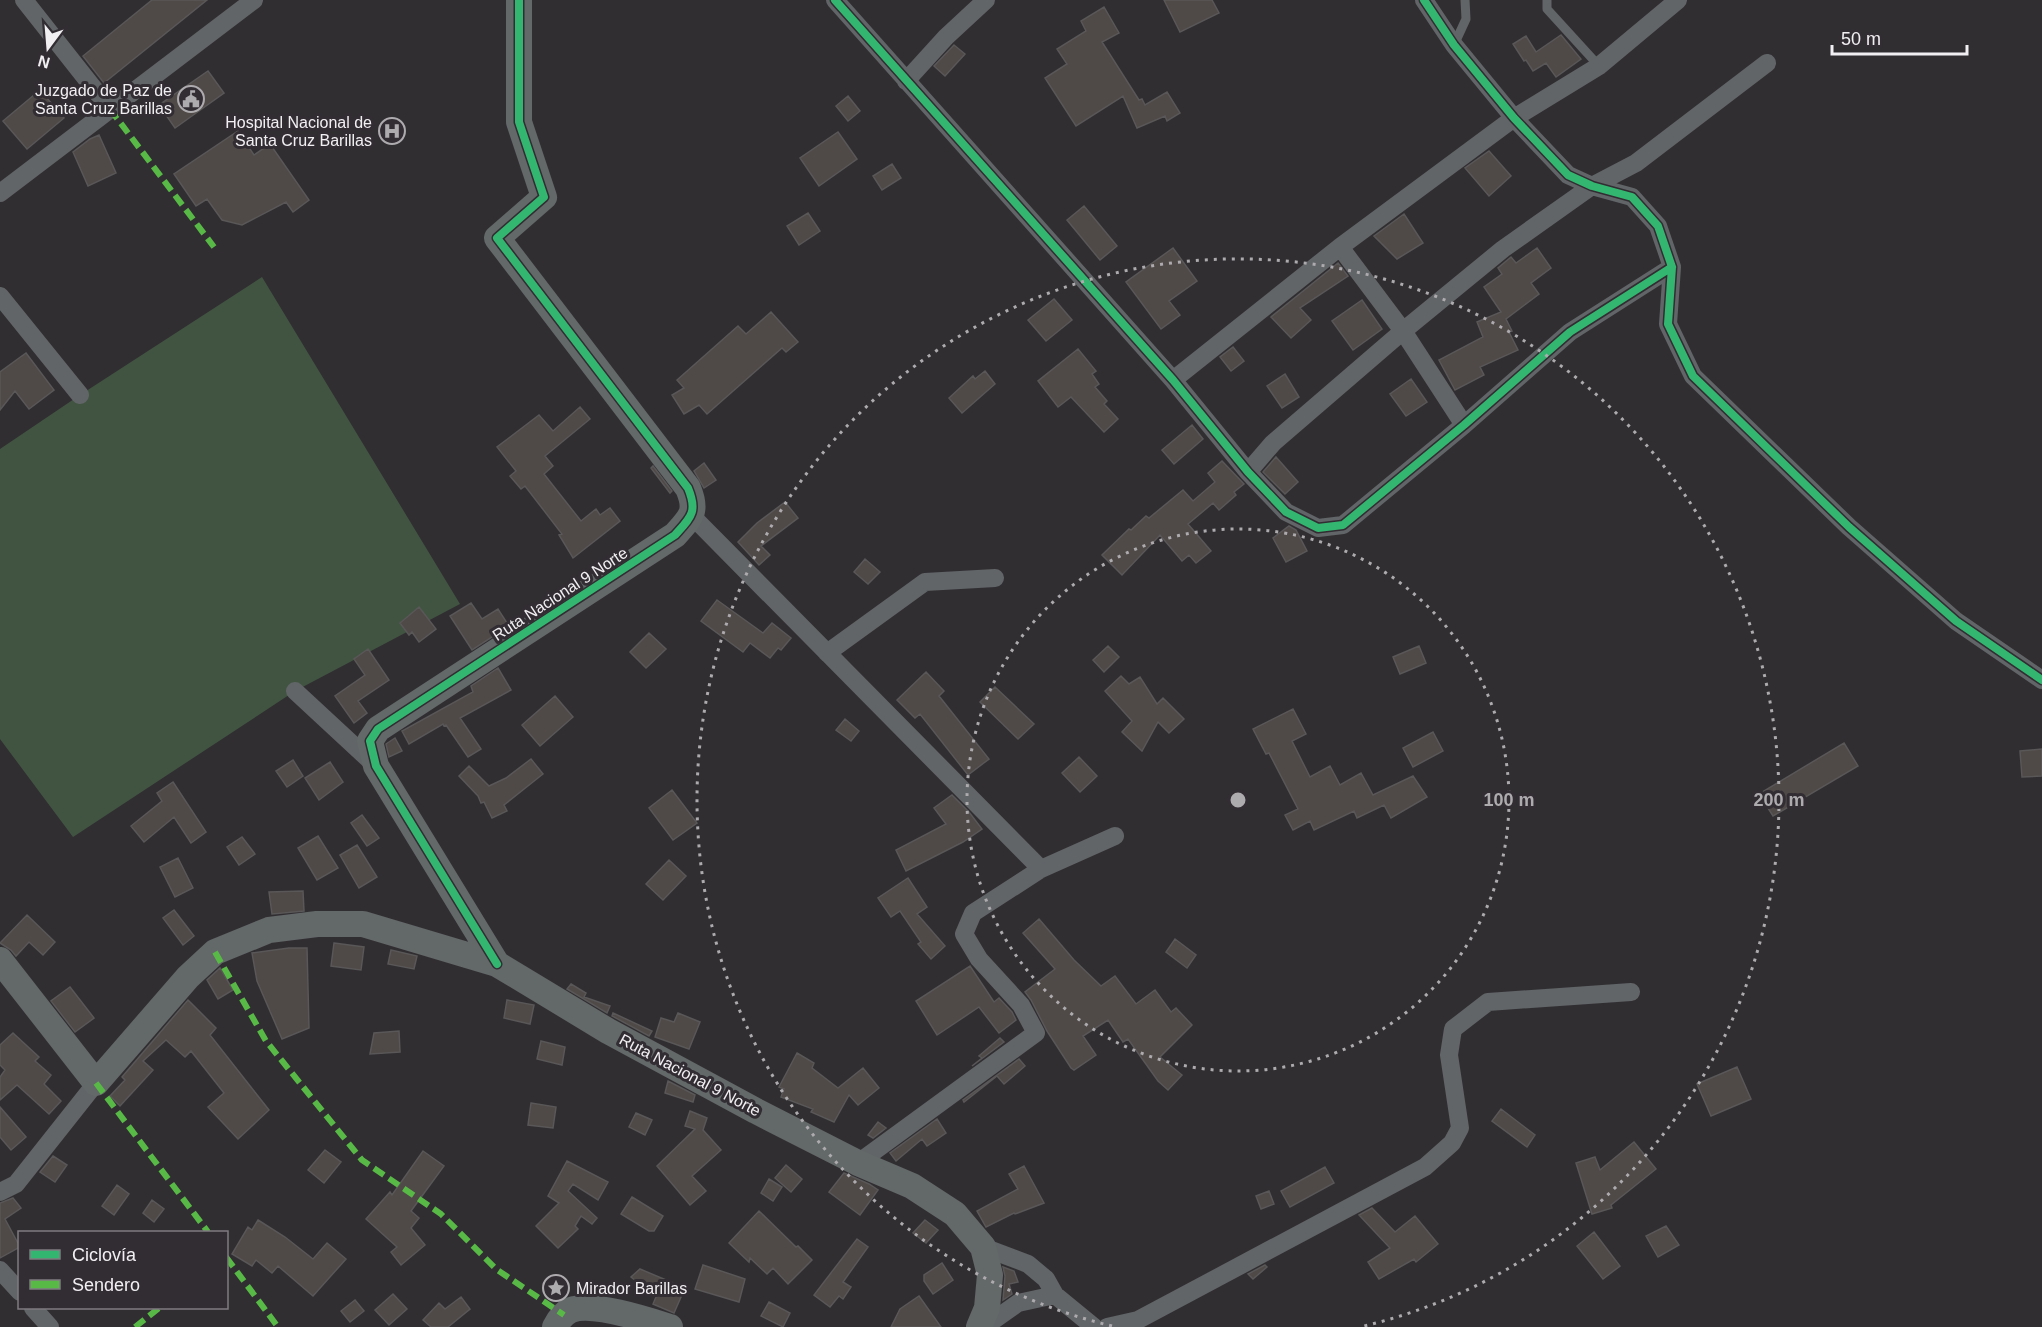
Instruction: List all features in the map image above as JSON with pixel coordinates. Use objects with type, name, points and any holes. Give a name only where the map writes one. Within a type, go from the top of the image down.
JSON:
[{"type":"street","points":[[24,0],[110,109]]},
{"type":"street","points":[[0,193],[254,0]]},
{"type":"street","points":[[519,0],[519,122],[544,197],[497,238],[688,488],[694,503],[692,516],[1041,869]]},
{"type":"street","points":[[835,0],[1173,380],[1248,472],[1286,512],[1318,528],[1343,525],[1464,425],[1570,332],[1672,267]]},
{"type":"street","points":[[906,81],[946,37],[986,0]]},
{"type":"street","points":[[1424,0],[1454,45],[1514,118],[1568,175],[1592,186],[1632,197],[1658,226],[1672,267],[1668,324],[1693,376],[1849,527],[1956,621],[2042,680]]},
{"type":"street","points":[[1173,380],[1340,247],[1514,118],[1599,66],[1678,0]]},
{"type":"street","points":[[1248,472],[1273,443],[1503,249],[1592,186],[1636,164],[1767,63]]},
{"type":"street","points":[[1340,247],[1403,331],[1464,425]]},
{"type":"street","points":[[0,296],[80,395]]},
{"type":"street","name":"Ruta Nacional 9 Norte","points":[[692,516],[675,535],[378,729],[370,741],[376,766],[497,964],[608,1031],[756,1111],[858,1163],[912,1186],[955,1214],[983,1247],[990,1275],[987,1308],[979,1327]]},
{"type":"street","points":[[827,653],[925,582],[995,578]]},
{"type":"street","points":[[295,691],[376,766]]},
{"type":"street","points":[[858,1163],[1036,1034],[1021,1005],[979,959],[964,934],[974,912],[1041,869],[1115,836]]},
{"type":"street","points":[[0,1192],[16,1184],[96,1083],[189,977],[215,952],[269,930],[317,924],[363,924],[497,964]]},
{"type":"street","points":[[0,960],[96,1083]]},
{"type":"street","points":[[1107,1327],[1138,1320],[1425,1167],[1452,1143],[1460,1128],[1449,1055],[1453,1029],[1488,1002],[1630,992]]},
{"type":"street","points":[[983,1247],[1028,1264],[1046,1279],[1055,1294],[1094,1327]]},
{"type":"street","points":[[0,1270],[18,1290]]},
{"type":"street","points":[[984,1327],[1018,1303],[1055,1294]]},
{"type":"street","points":[[555,1327],[564,1315],[572,1310],[595,1308],[670,1327]]},
{"type":"street","points":[[34,1309],[50,1327]]},
{"type":"lane","points":[[1454,45],[1466,19],[1465,0]]},
{"type":"lane","points":[[1547,0],[1547,9],[1599,66]]},
{"type":"green space","points":[[262,277],[460,604],[295,691],[73,837],[0,739],[0,449]]},
{"type":"building","points":[[152,0],[207,0],[104,83],[83,56]]},
{"type":"building","points":[[1164,0],[1212,0],[1219,13],[1180,32]]},
{"type":"building","points":[[1104,7],[1119,33],[1102,42],[1139,100],[1142,99],[1145,105],[1167,92],[1180,113],[1167,121],[1165,116],[1137,128],[1123,96],[1076,126],[1045,78],[1067,64],[1057,49],[1086,31],[1081,21]]},
{"type":"building","points":[[1561,35],[1581,59],[1556,77],[1546,63],[1533,71],[1513,44],[1526,36],[1536,52]]},
{"type":"building","points":[[954,45],[965,54],[945,76],[934,66]]},
{"type":"building","name":"Juzgado de Paz de Santa Cruz Barillas","points":[[208,71],[224,93],[175,128],[159,105]]},
{"type":"building","points":[[40,90],[64,118],[27,149],[3,121]]},
{"type":"building","points":[[848,96],[860,111],[848,121],[836,106]]},
{"type":"building","points":[[238,131],[254,155],[270,144],[309,200],[293,212],[286,202],[242,225],[222,220],[207,199],[196,206],[174,174]]},
{"type":"building","points":[[838,132],[857,159],[819,186],[800,158]]},
{"type":"building","points":[[99,135],[116,173],[88,186],[73,152]]},
{"type":"building","points":[[1489,151],[1511,176],[1489,196],[1465,168]]},
{"type":"building","points":[[892,164],[901,178],[882,190],[873,176]]},
{"type":"building","points":[[1084,206],[1117,246],[1100,260],[1067,220]]},
{"type":"building","points":[[808,213],[820,231],[799,245],[787,226]]},
{"type":"building","points":[[1404,214],[1423,243],[1397,259],[1374,236]]},
{"type":"building","points":[[1173,248],[1197,281],[1169,301],[1180,315],[1161,329],[1126,282]]},
{"type":"building","points":[[1537,248],[1551,268],[1531,283],[1539,294],[1506,319],[1512,331],[1509,332],[1518,350],[1480,367],[1484,375],[1455,390],[1439,360],[1483,337],[1477,322],[1501,312],[1484,287],[1502,274],[1498,268],[1511,257],[1516,263]]},
{"type":"building","points":[[1338,263],[1348,276],[1300,308],[1311,320],[1291,338],[1271,317]]},
{"type":"building","points":[[1054,299],[1072,320],[1046,341],[1028,320]]},
{"type":"building","points":[[1362,300],[1382,329],[1353,350],[1332,321]]},
{"type":"building","points":[[771,312],[798,342],[786,352],[782,348],[707,414],[699,405],[684,414],[672,395],[684,388],[677,380],[738,326],[746,334]]},
{"type":"building","points":[[1233,347],[1244,361],[1231,371],[1220,357]]},
{"type":"building","points":[[1078,349],[1096,371],[1092,374],[1099,384],[1095,387],[1107,401],[1104,404],[1118,419],[1104,432],[1071,397],[1058,407],[1038,381]]},
{"type":"building","points":[[26,353],[54,390],[29,409],[15,391],[0,410],[0,372]]},
{"type":"building","points":[[985,371],[995,384],[962,413],[949,398],[973,376],[975,379]]},
{"type":"building","points":[[1285,374],[1299,397],[1282,408],[1267,386]]},
{"type":"building","points":[[1411,379],[1427,402],[1406,416],[1390,394]]},
{"type":"building","points":[[580,407],[590,419],[545,456],[553,466],[544,474],[581,521],[596,509],[600,515],[610,508],[620,521],[573,558],[559,535],[562,534],[525,486],[521,489],[510,476],[516,471],[497,447],[539,415],[553,431]]},
{"type":"building","points":[[1192,425],[1203,439],[1174,464],[1162,450]]},
{"type":"building","points":[[1276,457],[1298,482],[1285,494],[1263,472]]},
{"type":"building","points":[[1222,461],[1244,484],[1234,492],[1236,495],[1219,510],[1213,503],[1188,524],[1211,551],[1196,563],[1189,555],[1182,561],[1160,535],[1122,575],[1102,555],[1129,529],[1131,530],[1146,516],[1149,518],[1183,490],[1193,501],[1215,482],[1208,473]]},
{"type":"building","points":[[704,463],[716,480],[704,488],[694,471]]},
{"type":"building","points":[[653,466],[672,491],[670,493],[651,468]]},
{"type":"building","points":[[785,502],[798,518],[761,546],[770,555],[759,565],[738,542],[757,523]]},
{"type":"building","points":[[1289,526],[1296,530],[1307,551],[1286,562],[1273,538]]},
{"type":"building","points":[[865,559],[880,572],[868,584],[854,572]]},
{"type":"building","points":[[717,600],[763,633],[772,623],[791,638],[770,658],[750,643],[743,652],[701,621]]},
{"type":"building","points":[[471,603],[482,619],[498,609],[509,626],[472,650],[450,616]]},
{"type":"building","points":[[419,607],[436,629],[419,642],[412,632],[409,635],[400,623]]},
{"type":"building","points":[[649,633],[666,649],[646,668],[630,652]]},
{"type":"building","points":[[1108,646],[1119,657],[1104,672],[1093,660]]},
{"type":"building","points":[[1419,646],[1426,663],[1400,674],[1393,657]]},
{"type":"building","points":[[368,649],[389,680],[358,701],[367,713],[354,723],[335,696],[365,675],[354,659]]},
{"type":"building","points":[[498,668],[511,690],[460,718],[481,749],[468,757],[443,724],[409,744],[402,731],[473,692],[471,686]]},
{"type":"building","points":[[926,672],[944,691],[939,696],[989,759],[968,775],[920,714],[915,718],[897,700]]},
{"type":"building","points":[[1121,676],[1129,684],[1140,677],[1157,704],[1163,698],[1184,719],[1169,733],[1158,722],[1142,751],[1122,732],[1132,721],[1105,691]]},
{"type":"building","points":[[995,687],[1034,724],[1018,739],[980,702]]},
{"type":"building","points":[[555,696],[573,717],[540,746],[522,725]]},
{"type":"building","points":[[1293,709],[1306,734],[1292,741],[1310,777],[1330,766],[1340,785],[1361,773],[1373,795],[1413,776],[1427,797],[1391,818],[1384,805],[1357,818],[1354,811],[1314,830],[1310,821],[1293,830],[1285,815],[1298,809],[1269,753],[1266,754],[1253,729]]},
{"type":"building","points":[[845,719],[859,731],[851,741],[836,730]]},
{"type":"building","points":[[1433,732],[1443,751],[1413,767],[1403,748]]},
{"type":"building","points":[[395,738],[402,751],[389,757],[386,744]]},
{"type":"building","points":[[1844,743],[1858,766],[1773,816],[1759,794]]},
{"type":"building","points":[[2042,749],[2042,776],[2022,777],[2020,751]]},
{"type":"building","points":[[1079,757],[1097,776],[1080,792],[1062,773]]},
{"type":"building","points":[[531,759],[543,774],[504,805],[507,811],[492,818],[484,802],[481,803],[478,796],[459,776],[469,766],[489,786],[506,778]]},
{"type":"building","points":[[293,760],[303,776],[287,787],[276,771]]},
{"type":"building","points":[[330,762],[343,782],[319,800],[305,778]]},
{"type":"building","points":[[173,782],[206,832],[191,843],[174,817],[144,842],[131,826],[162,801],[157,793]]},
{"type":"building","points":[[672,790],[697,823],[673,840],[649,808]]},
{"type":"building","points":[[952,795],[982,829],[963,842],[906,871],[896,850],[946,824],[934,808]]},
{"type":"building","points":[[362,815],[379,838],[367,846],[351,823]]},
{"type":"building","points":[[318,836],[338,868],[317,880],[298,848]]},
{"type":"building","points":[[242,837],[255,854],[239,865],[227,847]]},
{"type":"building","points":[[357,845],[377,877],[359,888],[340,855]]},
{"type":"building","points":[[178,858],[193,888],[175,897],[160,867]]},
{"type":"building","points":[[669,860],[686,876],[663,900],[646,884]]},
{"type":"building","points":[[908,878],[927,907],[917,914],[945,946],[931,959],[918,944],[921,942],[900,911],[891,917],[878,898]]},
{"type":"building","points":[[303,891],[304,911],[272,914],[269,892]]},
{"type":"building","points":[[174,910],[194,936],[183,945],[163,918]]},
{"type":"building","points":[[27,915],[55,942],[43,955],[29,942],[16,956],[0,943]]},
{"type":"building","points":[[1039,919],[1074,960],[1101,986],[1115,976],[1136,1004],[1155,990],[1171,1012],[1176,1008],[1192,1025],[1160,1057],[1182,1075],[1168,1090],[1158,1081],[1128,1039],[1123,1042],[1108,1020],[1083,1036],[1096,1055],[1074,1070],[1071,1068],[1025,992],[1055,969],[1023,933]]},
{"type":"building","points":[[1175,939],[1196,955],[1187,968],[1166,952]]},
{"type":"building","points":[[334,943],[364,947],[361,970],[331,966]]},
{"type":"building","points":[[307,948],[309,1028],[282,1039],[257,981],[252,953]]},
{"type":"building","points":[[391,950],[417,956],[414,969],[388,964]]},
{"type":"building","points":[[970,966],[994,1002],[999,998],[1016,1020],[999,1033],[979,1007],[937,1035],[916,1001]]},
{"type":"building","points":[[220,968],[233,990],[218,999],[207,980]]},
{"type":"building","points":[[571,984],[586,993],[584,997],[610,1006],[607,1013],[567,989]]},
{"type":"building","points":[[70,987],[94,1018],[75,1032],[51,1001]]},
{"type":"building","points":[[188,1000],[216,1028],[210,1035],[269,1110],[238,1139],[208,1107],[224,1093],[191,1051],[185,1057],[166,1040],[143,1061],[153,1070],[120,1106],[110,1096],[125,1080],[122,1077]]},
{"type":"building","points":[[507,1000],[534,1005],[530,1024],[504,1018]]},
{"type":"building","points":[[613,1013],[652,1031],[649,1036],[612,1016]]},
{"type":"building","points":[[678,1013],[700,1022],[689,1049],[655,1037],[661,1018],[674,1022]]},
{"type":"building","points":[[399,1031],[400,1052],[370,1054],[374,1033]]},
{"type":"building","points":[[13,1033],[39,1057],[35,1061],[51,1075],[44,1084],[61,1101],[49,1114],[17,1085],[0,1100],[0,1077],[5,1070],[0,1065],[0,1045]]},
{"type":"building","points":[[1000,1038],[1004,1042],[972,1066],[982,1058],[979,1056]]},
{"type":"building","points":[[541,1041],[565,1047],[562,1065],[537,1059]]},
{"type":"building","points":[[797,1053],[814,1063],[812,1068],[838,1088],[863,1068],[879,1088],[858,1105],[849,1095],[834,1122],[811,1112],[813,1109],[781,1097],[784,1089],[779,1087]]},
{"type":"building","points":[[1019,1059],[1025,1066],[1004,1084],[997,1076],[964,1102],[963,1100]]},
{"type":"building","points":[[1737,1067],[1751,1099],[1711,1116],[1697,1084]]},
{"type":"building","points":[[668,1081],[695,1095],[693,1102],[665,1093]]},
{"type":"building","points":[[531,1103],[556,1107],[553,1128],[528,1125]]},
{"type":"building","points":[[0,1107],[26,1137],[11,1150],[0,1137]]},
{"type":"building","points":[[1501,1109],[1535,1135],[1527,1147],[1492,1121]]},
{"type":"building","points":[[690,1111],[707,1118],[703,1130],[721,1150],[692,1176],[706,1191],[690,1205],[657,1166],[695,1129],[685,1126]]},
{"type":"building","points":[[636,1113],[652,1120],[645,1135],[629,1127]]},
{"type":"building","points":[[937,1119],[946,1133],[927,1146],[922,1139],[896,1161],[890,1153]]},
{"type":"building","points":[[878,1122],[886,1128],[873,1138],[868,1135]]},
{"type":"building","points":[[1634,1142],[1656,1169],[1611,1205],[1612,1208],[1592,1214],[1576,1163],[1595,1157],[1600,1170]]},
{"type":"building","points":[[325,1150],[341,1162],[324,1183],[308,1170]]},
{"type":"building","points":[[423,1151],[444,1166],[411,1211],[419,1218],[411,1228],[425,1245],[401,1265],[391,1252],[397,1247],[366,1219],[390,1192],[392,1195]]},
{"type":"building","points":[[53,1156],[67,1165],[55,1182],[40,1172]]},
{"type":"building","points":[[567,1161],[608,1182],[598,1200],[573,1184],[568,1191],[597,1218],[592,1224],[581,1216],[575,1226],[578,1229],[558,1248],[536,1226],[559,1203],[548,1196]]},
{"type":"building","points":[[786,1165],[802,1179],[791,1192],[775,1178]]},
{"type":"building","points":[[1024,1166],[1044,1203],[1014,1213],[986,1227],[977,1211],[1018,1189],[1009,1174]]},
{"type":"building","points":[[1325,1167],[1334,1183],[1290,1207],[1281,1191]]},
{"type":"building","points":[[844,1173],[878,1190],[860,1215],[829,1192]]},
{"type":"building","points":[[769,1179],[782,1187],[773,1201],[761,1193]]},
{"type":"building","points":[[117,1185],[129,1194],[114,1215],[102,1206]]},
{"type":"building","points":[[1269,1191],[1274,1204],[1261,1209],[1256,1196]]},
{"type":"building","points":[[632,1197],[663,1216],[654,1231],[649,1231],[621,1214]]},
{"type":"building","points":[[13,1198],[21,1208],[5,1219],[18,1243],[18,1248],[0,1258],[0,1203]]},
{"type":"building","points":[[152,1200],[164,1209],[154,1222],[143,1213]]},
{"type":"building","points":[[1372,1208],[1395,1232],[1415,1216],[1438,1244],[1416,1262],[1414,1259],[1379,1279],[1368,1262],[1390,1248],[1359,1215]]},
{"type":"building","points":[[759,1211],[812,1260],[788,1284],[773,1268],[767,1274],[750,1258],[749,1262],[729,1243]]},
{"type":"building","points":[[258,1220],[313,1259],[327,1243],[346,1259],[313,1296],[278,1266],[272,1273],[256,1260],[252,1266],[232,1254],[248,1227],[252,1230]]},
{"type":"building","points":[[925,1220],[938,1230],[926,1243],[913,1233]]},
{"type":"building","points":[[1666,1226],[1679,1245],[1658,1257],[1646,1236]]},
{"type":"building","points":[[1594,1232],[1620,1266],[1603,1279],[1577,1246]]},
{"type":"building","points":[[857,1239],[868,1247],[843,1282],[851,1287],[843,1299],[839,1296],[830,1307],[814,1295]]},
{"type":"building","points":[[942,1263],[953,1280],[933,1294],[924,1281],[924,1275]]},
{"type":"building","points":[[703,1265],[745,1279],[739,1302],[695,1289]]},
{"type":"building","points":[[1265,1265],[1267,1267],[1253,1279],[1248,1274]]},
{"type":"building","points":[[1003,1267],[1014,1271],[1018,1282],[1009,1284],[1012,1294],[1003,1300],[1005,1276]]},
{"type":"building","points":[[640,1269],[685,1288],[674,1313],[653,1304],[656,1297],[631,1277]]},
{"type":"building","points":[[393,1294],[407,1309],[389,1325],[375,1310]]},
{"type":"building","points":[[919,1296],[941,1327],[891,1327],[900,1309]]},
{"type":"building","points":[[461,1297],[470,1309],[448,1327],[431,1327],[423,1320],[439,1303],[445,1309]]},
{"type":"building","points":[[355,1300],[364,1311],[350,1322],[341,1311]]},
{"type":"building","points":[[769,1302],[790,1313],[783,1327],[761,1316]]},
{"type":"marked path","points":[[110,109],[214,247]]},
{"type":"marked path","points":[[215,952],[266,1041],[362,1160],[441,1214],[496,1269],[564,1315]]},
{"type":"marked path","points":[[96,1083],[207,1231]]},
{"type":"marked path","points":[[228,1260],[278,1327]]},
{"type":"marked path","points":[[135,1327],[158,1309]]},
{"type":"cycle path","points":[[497,964],[376,766],[370,741],[378,729],[675,535],[689,519],[692,509],[688,488],[497,238],[544,197],[519,122],[519,0]]},
{"type":"cycle path","points":[[835,0],[1173,380],[1248,472],[1286,512],[1318,528],[1343,525],[1464,425],[1570,332],[1672,267]]},
{"type":"cycle path","points":[[1424,0],[1454,45],[1514,118],[1568,175],[1592,186],[1632,197],[1658,226],[1672,267],[1668,324],[1693,376],[1849,527],[1956,621],[2042,680]]},
{"type":"place","name":"Juzgado de Paz de Santa Cruz Barillas","points":[[191,99]]},
{"type":"place","name":"Hospital Nacional de Santa Cruz Barillas","points":[[392,131]]},
{"type":"place","name":"Mirador Barillas","points":[[556,1288]]}]
